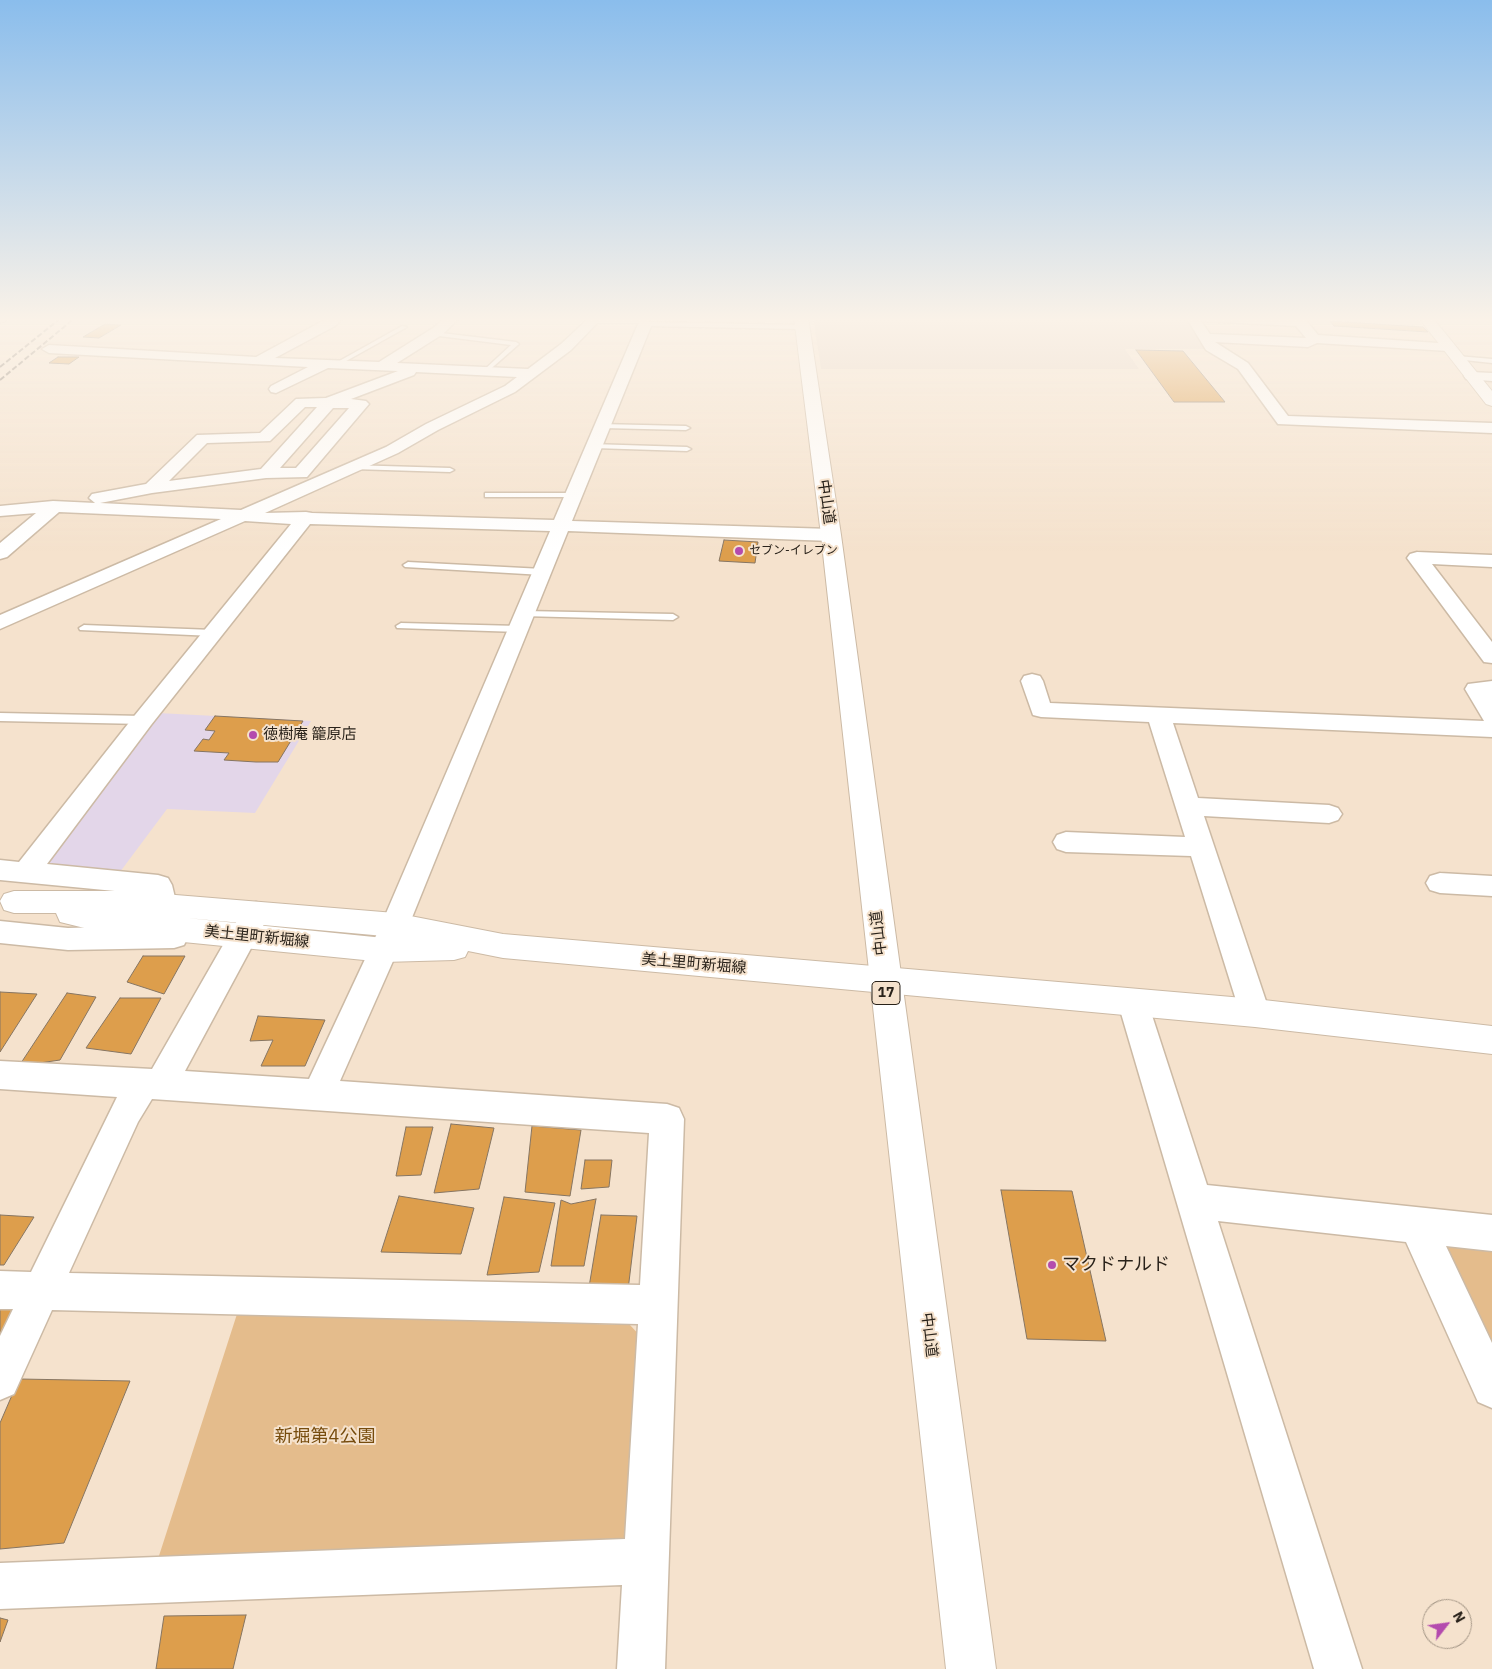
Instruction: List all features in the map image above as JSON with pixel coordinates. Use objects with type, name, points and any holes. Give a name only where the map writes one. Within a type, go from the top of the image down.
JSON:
[{"type":"main road","name":"中山道","points":[[811,395],[971,1669]]},
{"type":"main road","name":"美土里町新堀線","points":[[7,902],[113,923],[156,916],[885,982],[1255,1013],[1492,1040]]},
{"type":"street","points":[[266,473],[330,402],[349,395]]},
{"type":"street","points":[[0,623],[392,450],[432,427],[498,395]]},
{"type":"street","points":[[318,1094],[390,938],[615,395]]},
{"type":"street","points":[[1264,395],[1283,421],[1492,428]]},
{"type":"street","points":[[0,511],[53,506],[152,488],[266,473],[301,473],[361,404],[301,402],[264,438],[203,438],[152,488]]},
{"type":"street","points":[[0,553],[53,506],[260,518],[306,517],[830,535]]},
{"type":"street","points":[[13,871],[143,720],[306,517]]},
{"type":"street","points":[[1492,561],[1417,558],[1492,657]]},
{"type":"street","points":[[1032,681],[1041,710],[1492,729]]},
{"type":"street","points":[[1492,688],[1476,689],[1492,716]]},
{"type":"street","points":[[1158,714],[1255,1013]]},
{"type":"street","points":[[1188,806],[1329,814]]},
{"type":"street","points":[[1066,842],[1201,846]]},
{"type":"street","points":[[13,871],[158,885],[156,916]]},
{"type":"street","points":[[1440,883],[1492,886]]},
{"type":"street","points":[[0,932],[68,939],[250,924]]},
{"type":"street","points":[[0,1380],[126,1110],[152,1084],[250,924]]},
{"type":"street","points":[[1133,1003],[1338,1669]]},
{"type":"street","points":[[0,1075],[318,1094],[667,1119],[641,1669]]},
{"type":"street","points":[[1194,1201],[1492,1233]]},
{"type":"street","points":[[1417,1225],[1492,1388]]},
{"type":"street","points":[[0,1290],[659,1305]]},
{"type":"street","points":[[0,1586],[647,1561]]},
{"type":"lane","points":[[602,426],[686,428]]},
{"type":"lane","points":[[594,446],[687,449]]},
{"type":"lane","points":[[353,467],[450,470]]},
{"type":"lane","points":[[488,495],[573,495]]},
{"type":"lane","points":[[408,565],[543,572]]},
{"type":"lane","points":[[401,626],[673,617]]},
{"type":"lane","points":[[84,628],[213,633]]},
{"type":"lane","points":[[0,717],[143,720]]},
{"type":"shaded area","points":[[158,713],[311,721],[255,813],[167,809],[120,872],[40,864]]},
{"type":"green space","points":[[1452,1243],[1492,1248],[1492,1351],[1446,1251]]},
{"type":"green space","name":"新堀第4公園","points":[[237,1314],[630,1325],[643,1339],[630,1533],[614,1551],[157,1562]]},
{"type":"building","points":[[1169,395],[1219,395],[1225,402],[1174,402]]},
{"type":"building","name":"セブン-イレブン","points":[[724,540],[758,542],[755,563],[719,561]]},
{"type":"building","name":"徳樹庵 籠原店","points":[[215,716],[303,721],[278,762],[256,762],[224,760],[229,753],[194,751],[203,739],[209,740],[215,731],[205,730]]},
{"type":"building","points":[[143,956],[185,956],[164,994],[127,982]]},
{"type":"building","points":[[0,992],[37,994],[0,1052]]},
{"type":"building","points":[[67,993],[96,997],[60,1060],[19,1066]]},
{"type":"building","points":[[120,998],[161,998],[131,1054],[86,1048]]},
{"type":"building","points":[[258,1016],[325,1020],[305,1066],[261,1066],[273,1040],[250,1041]]},
{"type":"building","points":[[451,1124],[494,1128],[479,1189],[434,1193]]},
{"type":"building","points":[[532,1126],[581,1130],[570,1196],[525,1192]]},
{"type":"building","points":[[406,1127],[433,1127],[421,1175],[396,1176]]},
{"type":"building","points":[[585,1160],[612,1160],[609,1187],[581,1189]]},
{"type":"building","name":"マクドナルド","points":[[1001,1190],[1072,1191],[1106,1341],[1027,1339]]},
{"type":"building","points":[[399,1196],[474,1208],[461,1254],[381,1252]]},
{"type":"building","points":[[504,1197],[555,1203],[539,1272],[487,1275]]},
{"type":"building","points":[[596,1199],[584,1266],[551,1266],[561,1200],[571,1204]]},
{"type":"building","points":[[0,1215],[34,1217],[4,1265],[0,1265]]},
{"type":"building","points":[[601,1215],[637,1216],[628,1290],[589,1287]]},
{"type":"building","points":[[0,1307],[18,1307],[0,1345]]},
{"type":"building","points":[[19,1379],[130,1381],[64,1543],[0,1549],[0,1423]]},
{"type":"building","points":[[246,1615],[233,1669],[156,1669],[164,1616]]},
{"type":"building","points":[[0,1618],[8,1620],[0,1642]]},
{"type":"place","name":"セブン-イレブン","points":[[739,551]]},
{"type":"place","name":"徳樹庵 籠原店","points":[[253,735]]},
{"type":"place","name":"マクドナルド","points":[[1052,1265]]}]
